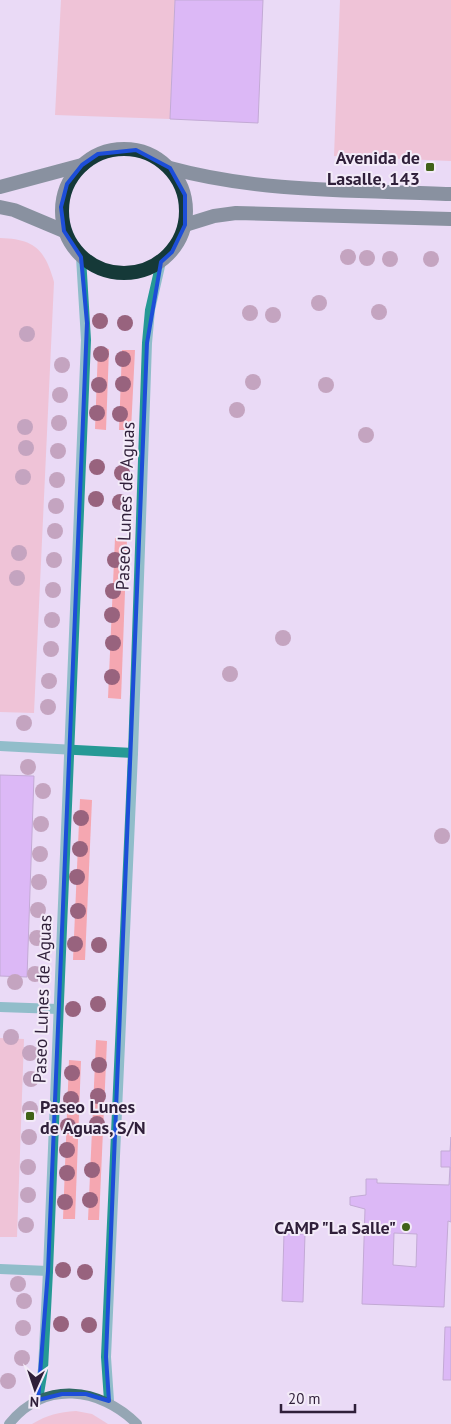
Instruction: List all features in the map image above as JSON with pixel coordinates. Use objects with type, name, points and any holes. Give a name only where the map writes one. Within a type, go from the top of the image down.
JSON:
[{"type":"highway","points":[[170,168],[185,195],[185,225],[172,252],[161,262],[135,273],[106,271],[81,257],[70,245],[64,230],[61,207],[67,184],[82,165],[98,154],[117,149],[136,150],[154,156],[170,168],[202,177],[249,184],[451,194]]},
{"type":"highway","points":[[0,187],[82,165]]},
{"type":"highway","points":[[0,207],[14,210],[64,230]]},
{"type":"highway","points":[[185,225],[214,216],[236,213],[451,219]]},
{"type":"main road","points":[[9,1424],[17,1414],[38,1400],[62,1394],[78,1394],[109,1401],[125,1412],[137,1424]]},
{"type":"street","name":"Paseo Lunes de Aguas","points":[[38,1400],[43,1370],[48,1271],[87,323],[81,257]]},
{"type":"street","name":"Paseo Lunes de Aguas","points":[[109,1401],[106,1357],[133,753],[147,344],[150,310],[161,262]]},
{"type":"street","points":[[0,746],[133,753]]},
{"type":"street","points":[[0,1007],[58,1010]]},
{"type":"street","points":[[0,1269],[48,1271]]},
{"type":"highlighted area","points":[[136,150],[170,168],[185,195],[185,225],[172,252],[161,262],[147,343],[106,1357],[109,1401],[86,1394],[62,1394],[38,1400],[48,1271],[87,323],[81,257],[64,231],[61,207],[67,184],[82,165],[98,154]]},
{"type":"shaded area","points":[[61,0],[175,0],[170,119],[55,115]]},
{"type":"shaded area","points":[[340,0],[451,0],[451,161],[334,156]]},
{"type":"shaded area","points":[[0,238],[22,241],[37,248],[47,262],[54,282],[34,713],[0,712]]},
{"type":"shaded area","points":[[98,349],[109,349],[106,430],[95,429]]},
{"type":"shaded area","points":[[122,350],[135,350],[131,430],[119,430]]},
{"type":"shaded area","points":[[115,538],[127,538],[121,699],[108,698]]},
{"type":"shaded area","points":[[80,799],[92,800],[85,960],[73,960]]},
{"type":"shaded area","points":[[0,1038],[24,1039],[17,1237],[0,1237]]},
{"type":"shaded area","points":[[96,1040],[107,1041],[99,1220],[88,1220]]},
{"type":"shaded area","points":[[69,1060],[81,1061],[75,1219],[63,1219]]},
{"type":"shaded area","points":[[76,1411],[92,1414],[108,1424],[32,1424],[53,1414]]},
{"type":"building","points":[[175,0],[263,0],[258,123],[170,119]]},
{"type":"building","points":[[0,775],[34,776],[27,977],[0,976]]},
{"type":"building","name":"CAMP \"La Salle\"","points":[[451,1137],[451,1222],[448,1221],[444,1307],[362,1304],[365,1209],[350,1205],[350,1197],[366,1195],[366,1179],[377,1179],[377,1183],[449,1185],[450,1167],[441,1167],[441,1151],[450,1151]],"holes":[[[394,1233],[417,1234],[416,1267],[393,1265]]]},
{"type":"building","points":[[284,1234],[305,1234],[303,1302],[282,1301]]},
{"type":"building","points":[[445,1327],[451,1327],[451,1380],[443,1380]]},
{"type":"place","name":"Avenida de Lasalle, 143","points":[[430,167]]},
{"type":"place","name":"Paseo Lunes de Aguas, S/N","points":[[30,1116]]},
{"type":"place","name":"CAMP \"La Salle\"","points":[[406,1227]]}]
